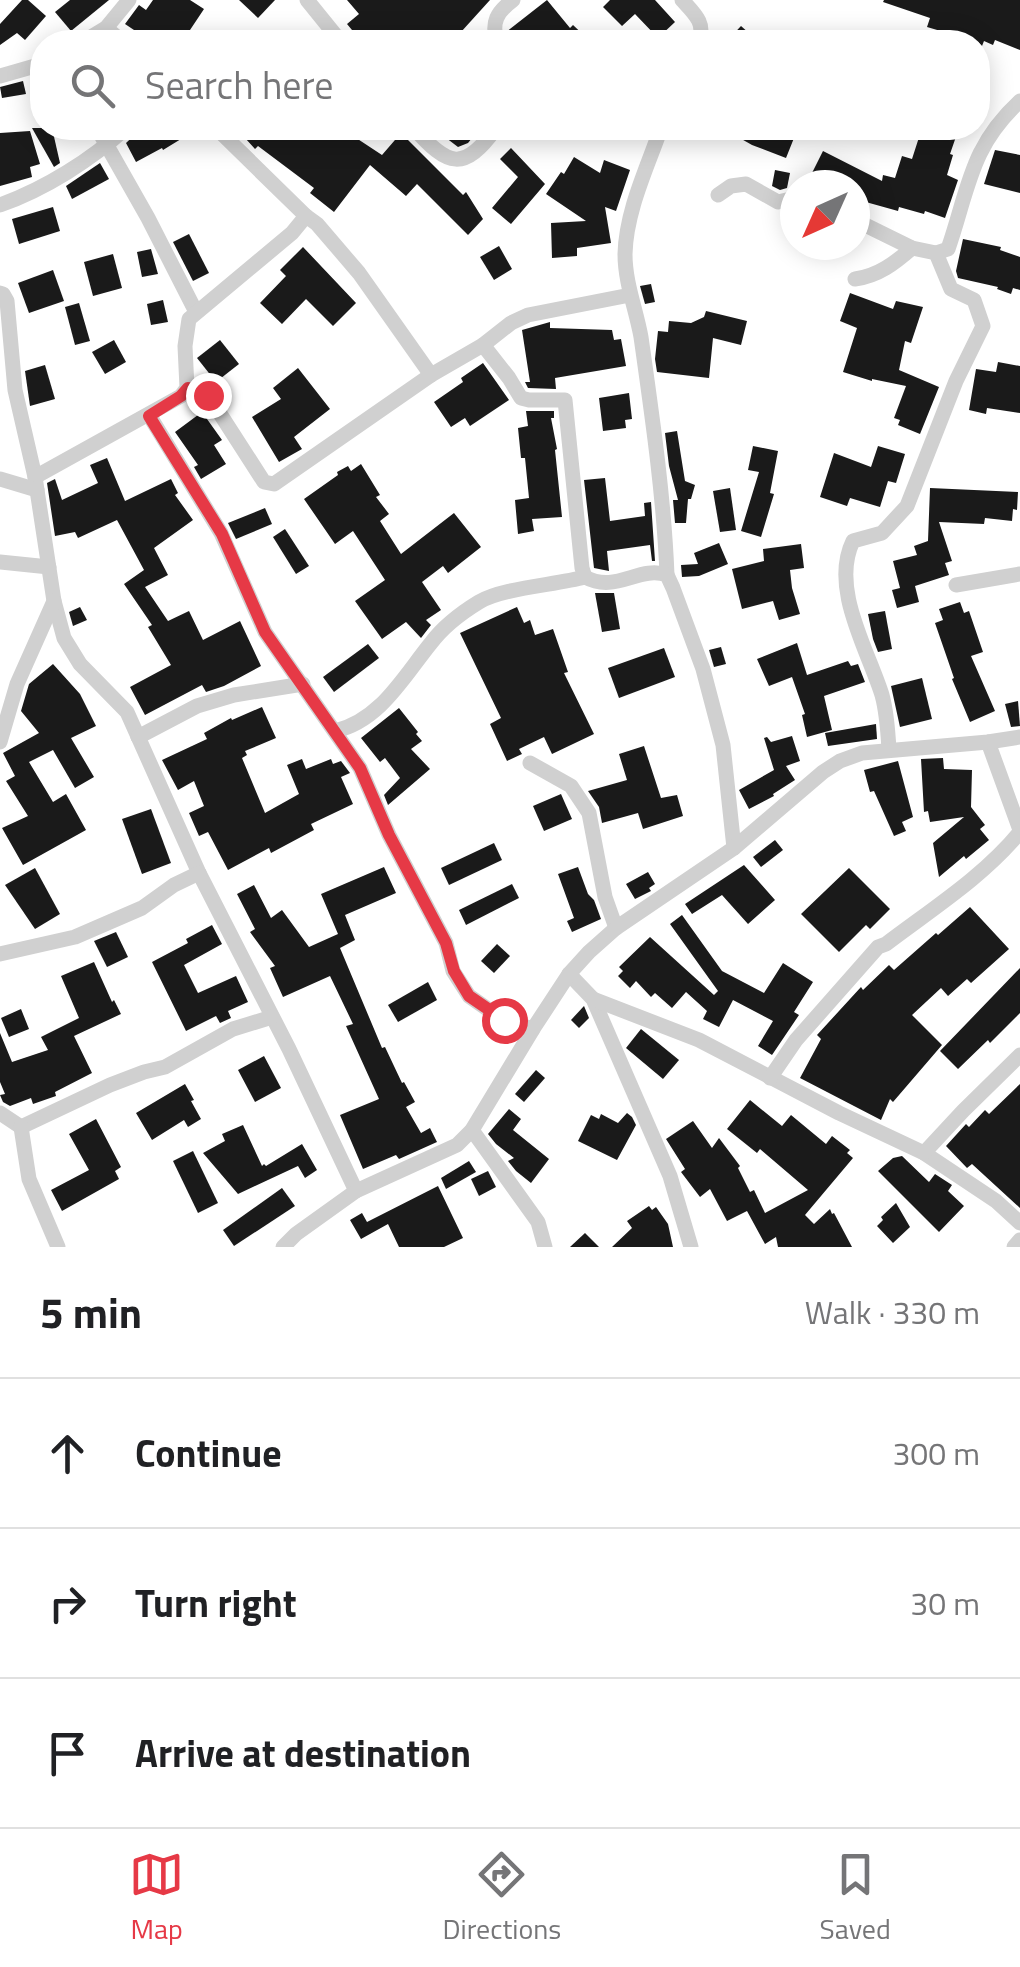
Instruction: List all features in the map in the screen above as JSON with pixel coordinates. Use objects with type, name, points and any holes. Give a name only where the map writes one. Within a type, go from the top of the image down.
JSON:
[{"type":"street","points":[[103,30],[129,0]]},
{"type":"street","points":[[307,0],[331,30]]},
{"type":"street","points":[[495,30],[499,11],[514,0]]},
{"type":"street","points":[[682,0],[700,22],[701,30]]},
{"type":"street","points":[[0,76],[30,67]]},
{"type":"street","points":[[990,134],[1020,101]]},
{"type":"street","points":[[104,140],[196,312]]},
{"type":"street","points":[[0,205],[21,198],[113,140]]},
{"type":"street","points":[[228,140],[317,224],[359,273],[431,375]]},
{"type":"street","points":[[426,140],[440,154],[454,158],[468,158],[487,140]]},
{"type":"street","points":[[657,140],[628,233],[627,283],[640,332],[665,520],[667,575],[703,669],[723,745],[734,848]]},
{"type":"street","points":[[870,227],[912,248],[936,253],[948,248],[977,156],[986,140]]},
{"type":"street","points":[[718,195],[731,186],[746,184],[780,202]]},
{"type":"street","points":[[0,479],[36,483],[181,396],[188,388],[186,334],[190,319],[306,216]]},
{"type":"street","points":[[855,278],[870,277],[912,248]]},
{"type":"street","points":[[889,750],[882,697],[852,615],[846,555],[853,542],[882,533],[907,506],[956,381],[983,326],[974,300],[951,289],[936,253]]},
{"type":"street","points":[[0,293],[6,301],[15,390],[64,638],[80,664],[127,712],[199,873],[356,1191]]},
{"type":"street","points":[[188,388],[208,395],[264,482],[274,484],[510,323],[630,295]]},
{"type":"street","points":[[483,345],[521,398],[565,400],[585,577],[606,584],[658,572],[667,575]]},
{"type":"street","points":[[149,416],[222,534],[265,632],[360,768],[469,996],[504,1020],[532,1029]]},
{"type":"street","points":[[0,562],[49,567]]},
{"type":"street","points":[[956,585],[1020,574]]},
{"type":"street","points":[[335,732],[374,711],[433,640],[481,600],[585,577]]},
{"type":"street","points":[[0,742],[17,684],[54,600]]},
{"type":"street","points":[[138,737],[197,706],[234,694],[303,684]]},
{"type":"street","points":[[283,1247],[356,1191],[457,1144],[472,1130],[532,1029],[588,952],[616,928],[734,848],[823,772],[862,752],[1020,737]]},
{"type":"street","points":[[770,1078],[796,1040],[878,947],[983,871],[1020,831],[988,742]]},
{"type":"street","points":[[530,763],[571,786],[589,813],[605,898],[616,928]]},
{"type":"street","points":[[0,954],[75,937],[142,908],[199,873]]},
{"type":"street","points":[[569,974],[593,999],[670,1176],[692,1247]]},
{"type":"street","points":[[593,999],[700,1040],[924,1153],[996,1201],[1020,1223]]},
{"type":"street","points":[[21,1127],[110,1085],[164,1067],[233,1029],[272,1017]]},
{"type":"street","points":[[924,1153],[1020,1055]]},
{"type":"street","points":[[0,1113],[21,1127],[29,1179],[58,1247]]},
{"type":"street","points":[[472,1130],[538,1222],[544,1247]]},
{"type":"street","points":[[1014,1247],[1020,1240]]},
{"type":"building","points":[[22,0],[28,0],[46,16],[25,40],[17,33],[0,45],[0,24]]},
{"type":"building","points":[[70,0],[109,0],[72,30],[55,12]]},
{"type":"building","points":[[153,0],[190,0],[204,9],[190,30],[134,30],[125,24],[139,5],[146,10]]},
{"type":"building","points":[[239,0],[275,0],[258,18]]},
{"type":"building","points":[[347,0],[490,0],[463,30],[352,30],[347,24],[359,14]]},
{"type":"building","points":[[547,0],[570,28],[573,25],[578,30],[509,30]]},
{"type":"building","points":[[610,0],[655,0],[675,22],[666,30],[650,30],[635,14],[622,26],[603,7]]},
{"type":"building","points":[[1020,0],[1020,50],[995,40],[990,44],[990,30],[927,27],[930,18],[883,2]]},
{"type":"building","points":[[23,81],[26,94],[2,98],[0,87]]},
{"type":"building","points":[[30,131],[40,164],[30,167],[32,177],[0,186],[0,133]]},
{"type":"building","points":[[39,140],[55,140],[60,163],[54,167]]},
{"type":"building","points":[[129,140],[179,140],[136,162],[126,143]]},
{"type":"building","points":[[247,140],[359,140],[382,155],[395,140],[408,140],[463,195],[466,192],[483,219],[468,235],[417,184],[406,196],[370,165],[334,212],[310,193],[314,188],[258,146],[255,149]]},
{"type":"building","points":[[449,140],[470,140],[468,143],[458,147]]},
{"type":"building","points":[[743,140],[793,140],[786,158]]},
{"type":"building","points":[[918,140],[955,140],[947,175],[958,180],[945,218],[870,203],[870,175],[882,181],[883,175],[895,178],[902,156],[912,159]]},
{"type":"building","points":[[511,148],[545,184],[511,224],[492,208],[518,177],[500,159]]},
{"type":"building","points":[[995,150],[1020,155],[1020,193],[984,184]]},
{"type":"building","points":[[823,151],[860,170],[814,170]]},
{"type":"building","points":[[574,157],[600,173],[604,160],[630,170],[616,211],[605,207],[611,243],[577,248],[577,256],[552,258],[551,223],[586,221],[546,194]]},
{"type":"building","points":[[100,163],[109,179],[72,199],[66,186]]},
{"type":"building","points":[[775,170],[780,171],[780,190],[772,186]]},
{"type":"building","points":[[53,207],[60,231],[19,244],[12,219]]},
{"type":"building","points":[[189,234],[209,273],[193,281],[173,242]]},
{"type":"building","points":[[963,239],[1001,247],[1000,250],[1020,257],[1020,290],[1013,288],[1011,294],[958,278]]},
{"type":"building","points":[[499,246],[512,269],[494,280],[480,257]]},
{"type":"building","points":[[303,247],[356,303],[333,326],[306,299],[282,324],[260,303],[286,276],[280,270]]},
{"type":"building","points":[[151,249],[158,274],[142,277],[137,252]]},
{"type":"building","points":[[113,254],[122,288],[93,296],[84,262]]},
{"type":"building","points":[[53,270],[64,301],[29,313],[18,283]]},
{"type":"building","points":[[651,284],[655,302],[645,304],[640,286]]},
{"type":"building","points":[[850,293],[893,309],[896,301],[923,307],[911,343],[905,341],[899,370],[939,387],[920,434],[898,425],[900,420],[894,418],[906,386],[843,372],[857,328],[840,321]]},
{"type":"building","points":[[163,300],[168,322],[151,325],[147,304]]},
{"type":"building","points":[[79,303],[90,341],[75,345],[65,307]]},
{"type":"building","points":[[706,311],[747,321],[741,345],[713,338],[709,378],[657,372],[658,331],[668,332],[669,321],[691,323],[704,317]]},
{"type":"building","points":[[550,322],[550,328],[612,330],[614,340],[621,339],[626,366],[555,378],[556,389],[528,388],[522,330]]},
{"type":"building","points":[[114,340],[126,362],[105,374],[92,352]]},
{"type":"building","points":[[220,340],[239,364],[216,382],[197,358]]},
{"type":"building","points":[[998,362],[1020,366],[1020,413],[987,408],[986,414],[969,410],[976,369],[996,372]]},
{"type":"building","points":[[483,363],[509,400],[470,426],[465,418],[451,427],[434,402]]},
{"type":"building","points":[[45,365],[55,399],[30,406],[25,371]]},
{"type":"building","points":[[298,368],[330,409],[294,437],[302,449],[279,462],[252,417],[281,399],[273,388]]},
{"type":"building","points":[[629,393],[632,419],[625,420],[626,428],[603,431],[599,398]]},
{"type":"building","points":[[526,411],[554,411],[551,418],[562,517],[532,519],[534,531],[518,534],[515,500],[529,498],[518,428],[528,426]]},
{"type":"building","points":[[202,412],[222,440],[214,445],[226,464],[201,479],[194,467],[198,465],[175,432]]},
{"type":"building","points":[[677,431],[685,481],[695,485],[688,499],[686,523],[675,523],[673,500],[678,500],[665,433]]},
{"type":"building","points":[[753,446],[778,451],[770,493],[774,494],[761,537],[741,531],[759,472],[748,470]]},
{"type":"building","points":[[878,446],[905,454],[896,483],[888,481],[880,507],[850,498],[847,506],[820,497],[834,453],[871,467]]},
{"type":"building","points":[[107,458],[125,501],[171,479],[178,493],[175,495],[193,520],[154,548],[168,575],[145,587],[168,621],[189,611],[203,640],[240,621],[261,666],[206,692],[202,685],[145,715],[130,687],[171,665],[148,627],[152,625],[124,584],[144,570],[117,520],[78,538],[75,532],[55,536],[47,483],[55,479],[62,500],[98,483],[90,465]]},
{"type":"building","points":[[361,464],[380,495],[376,497],[389,514],[380,521],[401,554],[454,513],[481,547],[448,573],[443,566],[422,582],[441,610],[426,620],[431,625],[421,638],[406,622],[382,639],[355,601],[385,580],[353,531],[335,544],[304,499],[337,472],[348,466],[351,471]]},
{"type":"building","points":[[605,478],[610,521],[645,516],[644,503],[651,502],[655,561],[650,545],[607,551],[609,571],[594,568],[584,480]]},
{"type":"building","points":[[730,488],[736,530],[720,532],[713,491]]},
{"type":"building","points":[[930,488],[1018,492],[1017,510],[1013,509],[1012,521],[985,518],[984,524],[939,522],[952,561],[945,563],[949,575],[915,586],[919,602],[897,608],[892,590],[900,588],[893,561],[917,555],[914,546],[928,541]]},
{"type":"building","points":[[265,508],[272,524],[236,539],[228,523]]},
{"type":"building","points":[[285,529],[309,566],[296,574],[273,537]]},
{"type":"building","points":[[719,543],[728,564],[699,576],[682,577],[681,565],[698,564],[694,553]]},
{"type":"building","points":[[801,544],[804,568],[790,570],[800,614],[779,620],[773,601],[742,609],[732,569],[764,561],[763,549]]},
{"type":"building","points":[[595,593],[614,593],[620,629],[602,632]]},
{"type":"building","points":[[960,602],[964,613],[969,611],[983,652],[971,656],[995,711],[970,722],[935,623],[943,620],[939,609]]},
{"type":"building","points":[[80,607],[87,620],[73,626],[69,612]]},
{"type":"building","points":[[517,607],[524,623],[530,620],[535,635],[553,629],[568,672],[564,673],[594,734],[552,754],[544,737],[519,749],[522,754],[507,761],[490,724],[501,718],[460,633]]},
{"type":"building","points":[[885,611],[892,649],[878,652],[868,614]]},
{"type":"building","points":[[797,643],[807,675],[848,661],[851,666],[858,664],[865,682],[824,696],[832,730],[807,737],[802,715],[805,714],[792,677],[769,686],[757,659]]},
{"type":"building","points":[[368,644],[379,658],[334,692],[323,677]]},
{"type":"building","points":[[721,647],[726,664],[714,667],[709,650]]},
{"type":"building","points":[[664,648],[675,677],[619,698],[608,668]]},
{"type":"building","points":[[53,664],[80,694],[96,726],[71,738],[94,777],[75,788],[53,750],[29,762],[53,802],[66,794],[86,830],[23,865],[2,828],[28,816],[6,781],[15,776],[3,753],[39,733],[21,711],[29,684]]},
{"type":"building","points":[[922,678],[932,719],[900,727],[891,686]]},
{"type":"building","points":[[1018,701],[1020,726],[1011,727],[1005,704]]},
{"type":"building","points":[[262,707],[276,738],[245,751],[247,755],[242,758],[265,813],[299,794],[287,765],[302,759],[306,769],[331,759],[333,764],[341,761],[350,773],[341,777],[353,804],[311,824],[314,830],[271,853],[269,848],[228,870],[208,832],[199,836],[189,813],[204,806],[194,781],[178,790],[162,760],[207,739],[204,733],[231,718]]},
{"type":"building","points":[[399,708],[422,741],[411,749],[430,769],[388,805],[384,795],[400,778],[385,758],[380,762],[361,738]]},
{"type":"building","points":[[876,724],[877,739],[828,746],[825,733]]},
{"type":"building","points":[[792,736],[800,761],[786,766],[795,780],[749,809],[739,790],[774,770],[764,738],[771,742]]},
{"type":"building","points":[[644,746],[661,798],[677,795],[683,816],[643,829],[638,813],[602,823],[599,807],[588,791],[627,780],[619,754]]},
{"type":"building","points":[[943,758],[944,769],[972,770],[971,807],[985,825],[980,829],[989,840],[939,877],[933,843],[964,817],[930,822],[928,811],[924,812],[921,759]]},
{"type":"building","points":[[898,761],[913,817],[902,822],[906,831],[894,836],[874,791],[870,792],[864,770]]},
{"type":"building","points":[[561,794],[572,819],[544,831],[533,806]]},
{"type":"building","points":[[151,809],[171,863],[142,874],[122,819]]},
{"type":"building","points":[[775,840],[783,850],[761,867],[753,857]]},
{"type":"building","points":[[494,843],[502,860],[449,885],[441,868]]},
{"type":"building","points":[[744,865],[775,900],[748,924],[722,895],[692,914],[685,904]]},
{"type":"building","points":[[384,867],[396,893],[345,915],[355,940],[340,948],[382,1048],[385,1047],[415,1102],[406,1107],[421,1133],[430,1128],[437,1142],[363,1169],[340,1115],[379,1099],[346,1026],[353,1024],[330,976],[283,997],[270,968],[275,966],[250,932],[255,929],[237,894],[254,885],[271,918],[282,910],[309,947],[338,934],[321,894]]},
{"type":"building","points":[[578,867],[601,919],[572,932],[567,921],[574,918],[558,874]]},
{"type":"building","points":[[35,868],[60,914],[35,929],[5,885]]},
{"type":"building","points":[[849,868],[890,909],[870,929],[866,925],[839,952],[801,914]]},
{"type":"building","points":[[648,872],[655,884],[649,888],[651,891],[635,899],[626,884]]},
{"type":"building","points":[[512,884],[519,898],[466,925],[459,910]]},
{"type":"building","points":[[970,907],[1009,949],[971,983],[967,979],[948,996],[941,988],[912,1015],[942,1045],[893,1102],[890,1099],[881,1120],[800,1078],[821,1039],[817,1035],[861,987],[863,990],[889,965],[894,970]]},
{"type":"building","points":[[682,915],[722,971],[764,993],[783,963],[813,982],[794,1012],[799,1015],[772,1055],[758,1046],[773,1021],[733,1000],[719,1027],[703,1019],[707,1011],[686,992],[672,1008],[655,993],[651,997],[636,981],[630,988],[618,976],[623,971],[619,967],[650,937],[714,995],[718,991],[670,924]]},
{"type":"building","points":[[212,925],[222,944],[184,965],[198,993],[236,976],[248,1002],[228,1011],[231,1018],[220,1023],[216,1016],[186,1031],[152,962]]},
{"type":"building","points":[[116,932],[128,957],[107,967],[94,941]]},
{"type":"building","points":[[497,944],[510,956],[494,973],[481,961]]},
{"type":"building","points":[[94,962],[121,1014],[74,1036],[92,1073],[55,1092],[56,1096],[33,1104],[31,1098],[10,1106],[3,1102],[0,1033],[12,1062],[48,1050],[41,1037],[79,1018],[61,976]]},
{"type":"building","points":[[1020,968],[1020,1013],[958,1069],[940,1051]]},
{"type":"building","points":[[428,982],[437,1000],[398,1022],[388,1005]]},
{"type":"building","points":[[584,1006],[589,1018],[579,1028],[571,1020]]},
{"type":"building","points":[[21,1009],[29,1029],[9,1037],[1,1018]]},
{"type":"building","points":[[641,1029],[679,1060],[663,1079],[626,1048]]},
{"type":"building","points":[[264,1056],[281,1088],[255,1102],[238,1070]]},
{"type":"building","points":[[536,1070],[545,1078],[524,1102],[515,1094]]},
{"type":"building","points":[[185,1084],[201,1119],[188,1127],[184,1120],[152,1140],[136,1113]]},
{"type":"building","points":[[1020,1084],[1020,1208],[972,1164],[967,1168],[946,1146],[966,1124],[969,1127],[985,1110],[989,1114]]},
{"type":"building","points":[[750,1100],[782,1126],[791,1115],[826,1144],[832,1136],[850,1150],[847,1153],[853,1158],[805,1215],[814,1224],[830,1209],[852,1247],[778,1247],[776,1237],[765,1244],[747,1211],[727,1221],[710,1189],[700,1197],[681,1172],[685,1169],[666,1139],[693,1121],[712,1148],[719,1138],[740,1166],[750,1192],[754,1190],[765,1213],[808,1190],[760,1149],[757,1153],[727,1129]]},
{"type":"building","points":[[509,1109],[521,1119],[513,1130],[549,1159],[531,1183],[508,1161],[514,1158],[488,1134]]},
{"type":"building","points":[[627,1113],[636,1125],[617,1160],[578,1141],[591,1115],[599,1119],[601,1114],[618,1123]]},
{"type":"building","points":[[96,1119],[121,1167],[115,1171],[119,1179],[62,1211],[51,1190],[89,1170],[69,1134]]},
{"type":"building","points":[[243,1125],[262,1166],[302,1144],[317,1170],[305,1178],[298,1166],[238,1194],[203,1153],[225,1141],[222,1134]]},
{"type":"building","points":[[193,1151],[218,1203],[198,1213],[173,1161]]},
{"type":"building","points":[[902,1156],[929,1182],[935,1174],[952,1185],[948,1191],[964,1206],[939,1232],[878,1171],[893,1158]]},
{"type":"building","points":[[469,1161],[476,1172],[446,1189],[441,1178]]},
{"type":"building","points":[[488,1171],[496,1187],[479,1196],[471,1179]]},
{"type":"building","points":[[438,1186],[463,1238],[444,1247],[399,1247],[388,1224],[361,1239],[350,1220],[362,1213],[367,1222]]},
{"type":"building","points":[[282,1188],[295,1206],[234,1246],[223,1230]]},
{"type":"building","points":[[896,1203],[910,1227],[893,1243],[877,1226]]},
{"type":"building","points":[[649,1206],[652,1210],[656,1207],[668,1224],[673,1247],[612,1247],[632,1228],[627,1221]]},
{"type":"building","points":[[585,1233],[599,1247],[570,1247]]},
{"type":"route","points":[[208,395],[188,388],[149,416],[222,534],[265,632],[360,768],[389,835],[446,943],[454,971],[469,996],[504,1020]]}]
